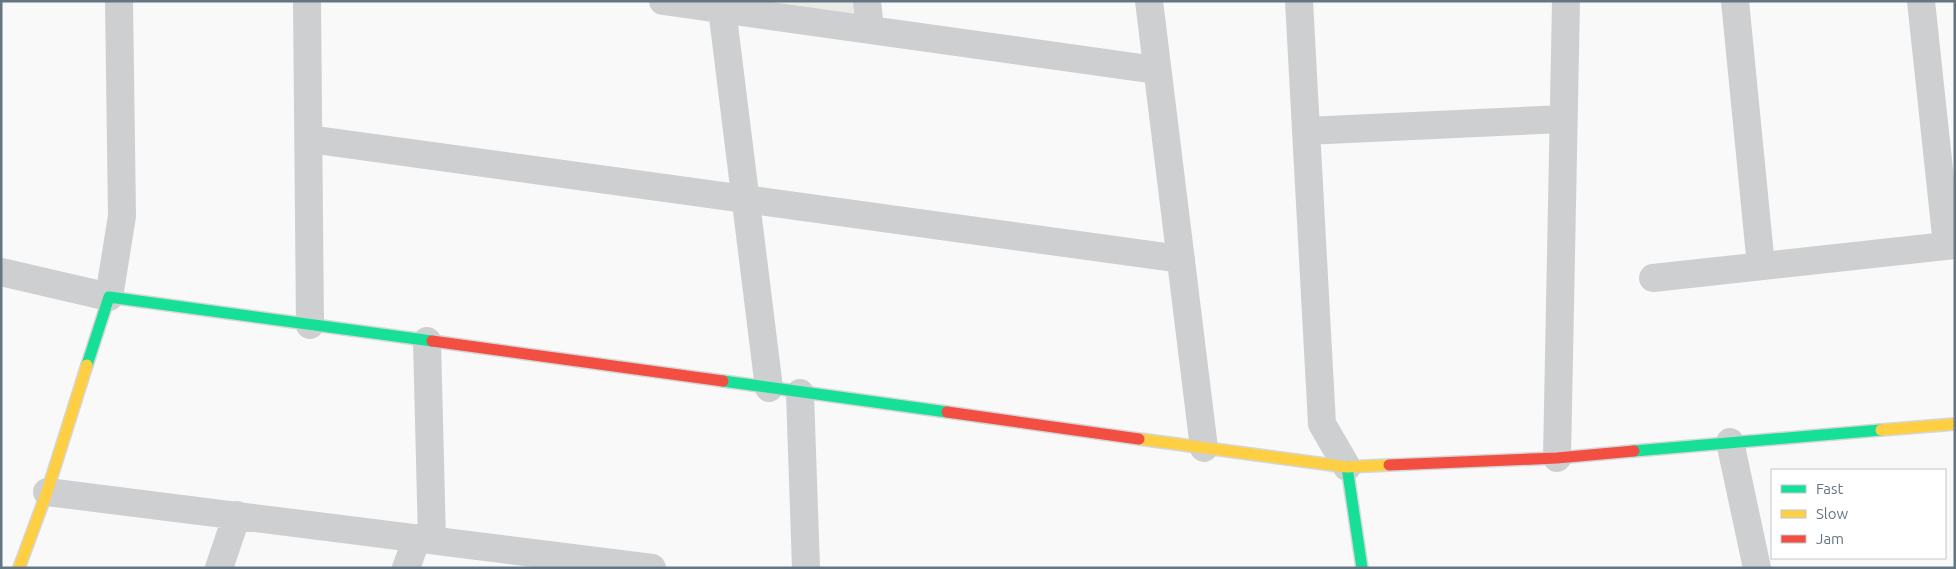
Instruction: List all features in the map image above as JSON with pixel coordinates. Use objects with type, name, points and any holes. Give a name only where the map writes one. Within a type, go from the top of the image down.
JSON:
[{"type":"street","points":[[19,568],[47,492],[109,297],[122,216],[119,1]]},
{"type":"street","points":[[307,1],[310,325]]},
{"type":"street","points":[[662,1],[722,5],[870,30],[1156,70]]},
{"type":"street","points":[[867,1],[870,30]]},
{"type":"street","points":[[1149,1],[1204,448]]},
{"type":"street","points":[[1299,1],[1322,424],[1347,467],[1362,568]]},
{"type":"street","points":[[1557,458],[1566,1]]},
{"type":"street","points":[[1735,1],[1761,266]]},
{"type":"street","points":[[1653,278],[1951,245],[1921,1]]},
{"type":"street","points":[[722,5],[768,388]]},
{"type":"street","points":[[1306,131],[1564,119]]},
{"type":"street","points":[[309,139],[1181,259]]},
{"type":"street","points":[[1,272],[109,297],[1347,467],[1557,458],[1955,424]]},
{"type":"street","points":[[406,568],[425,539],[427,341]]},
{"type":"street","points":[[800,393],[806,568]]},
{"type":"street","points":[[1730,442],[1756,568]]},
{"type":"street","points":[[47,492],[425,539],[599,564],[652,568]]},
{"type":"street","points":[[219,568],[237,515]]},
{"type":"shaded area","points":[[721,1],[867,1],[870,30]]},
{"type":"traffic: fast","points":[[87,365],[109,297],[432,341]]},
{"type":"traffic: fast","points":[[723,381],[947,412]]},
{"type":"traffic: fast","points":[[1634,451],[1881,430]]},
{"type":"traffic: fast","points":[[1347,467],[1362,568]]},
{"type":"traffic: slow","points":[[19,568],[47,492],[87,365]]},
{"type":"traffic: slow","points":[[1881,430],[1955,424]]},
{"type":"traffic: slow","points":[[1139,439],[1347,467],[1389,465]]},
{"type":"traffic: jam","points":[[432,341],[723,381]]},
{"type":"traffic: jam","points":[[947,412],[1139,439]]},
{"type":"traffic: jam","points":[[1389,465],[1557,458],[1634,451]]}]
